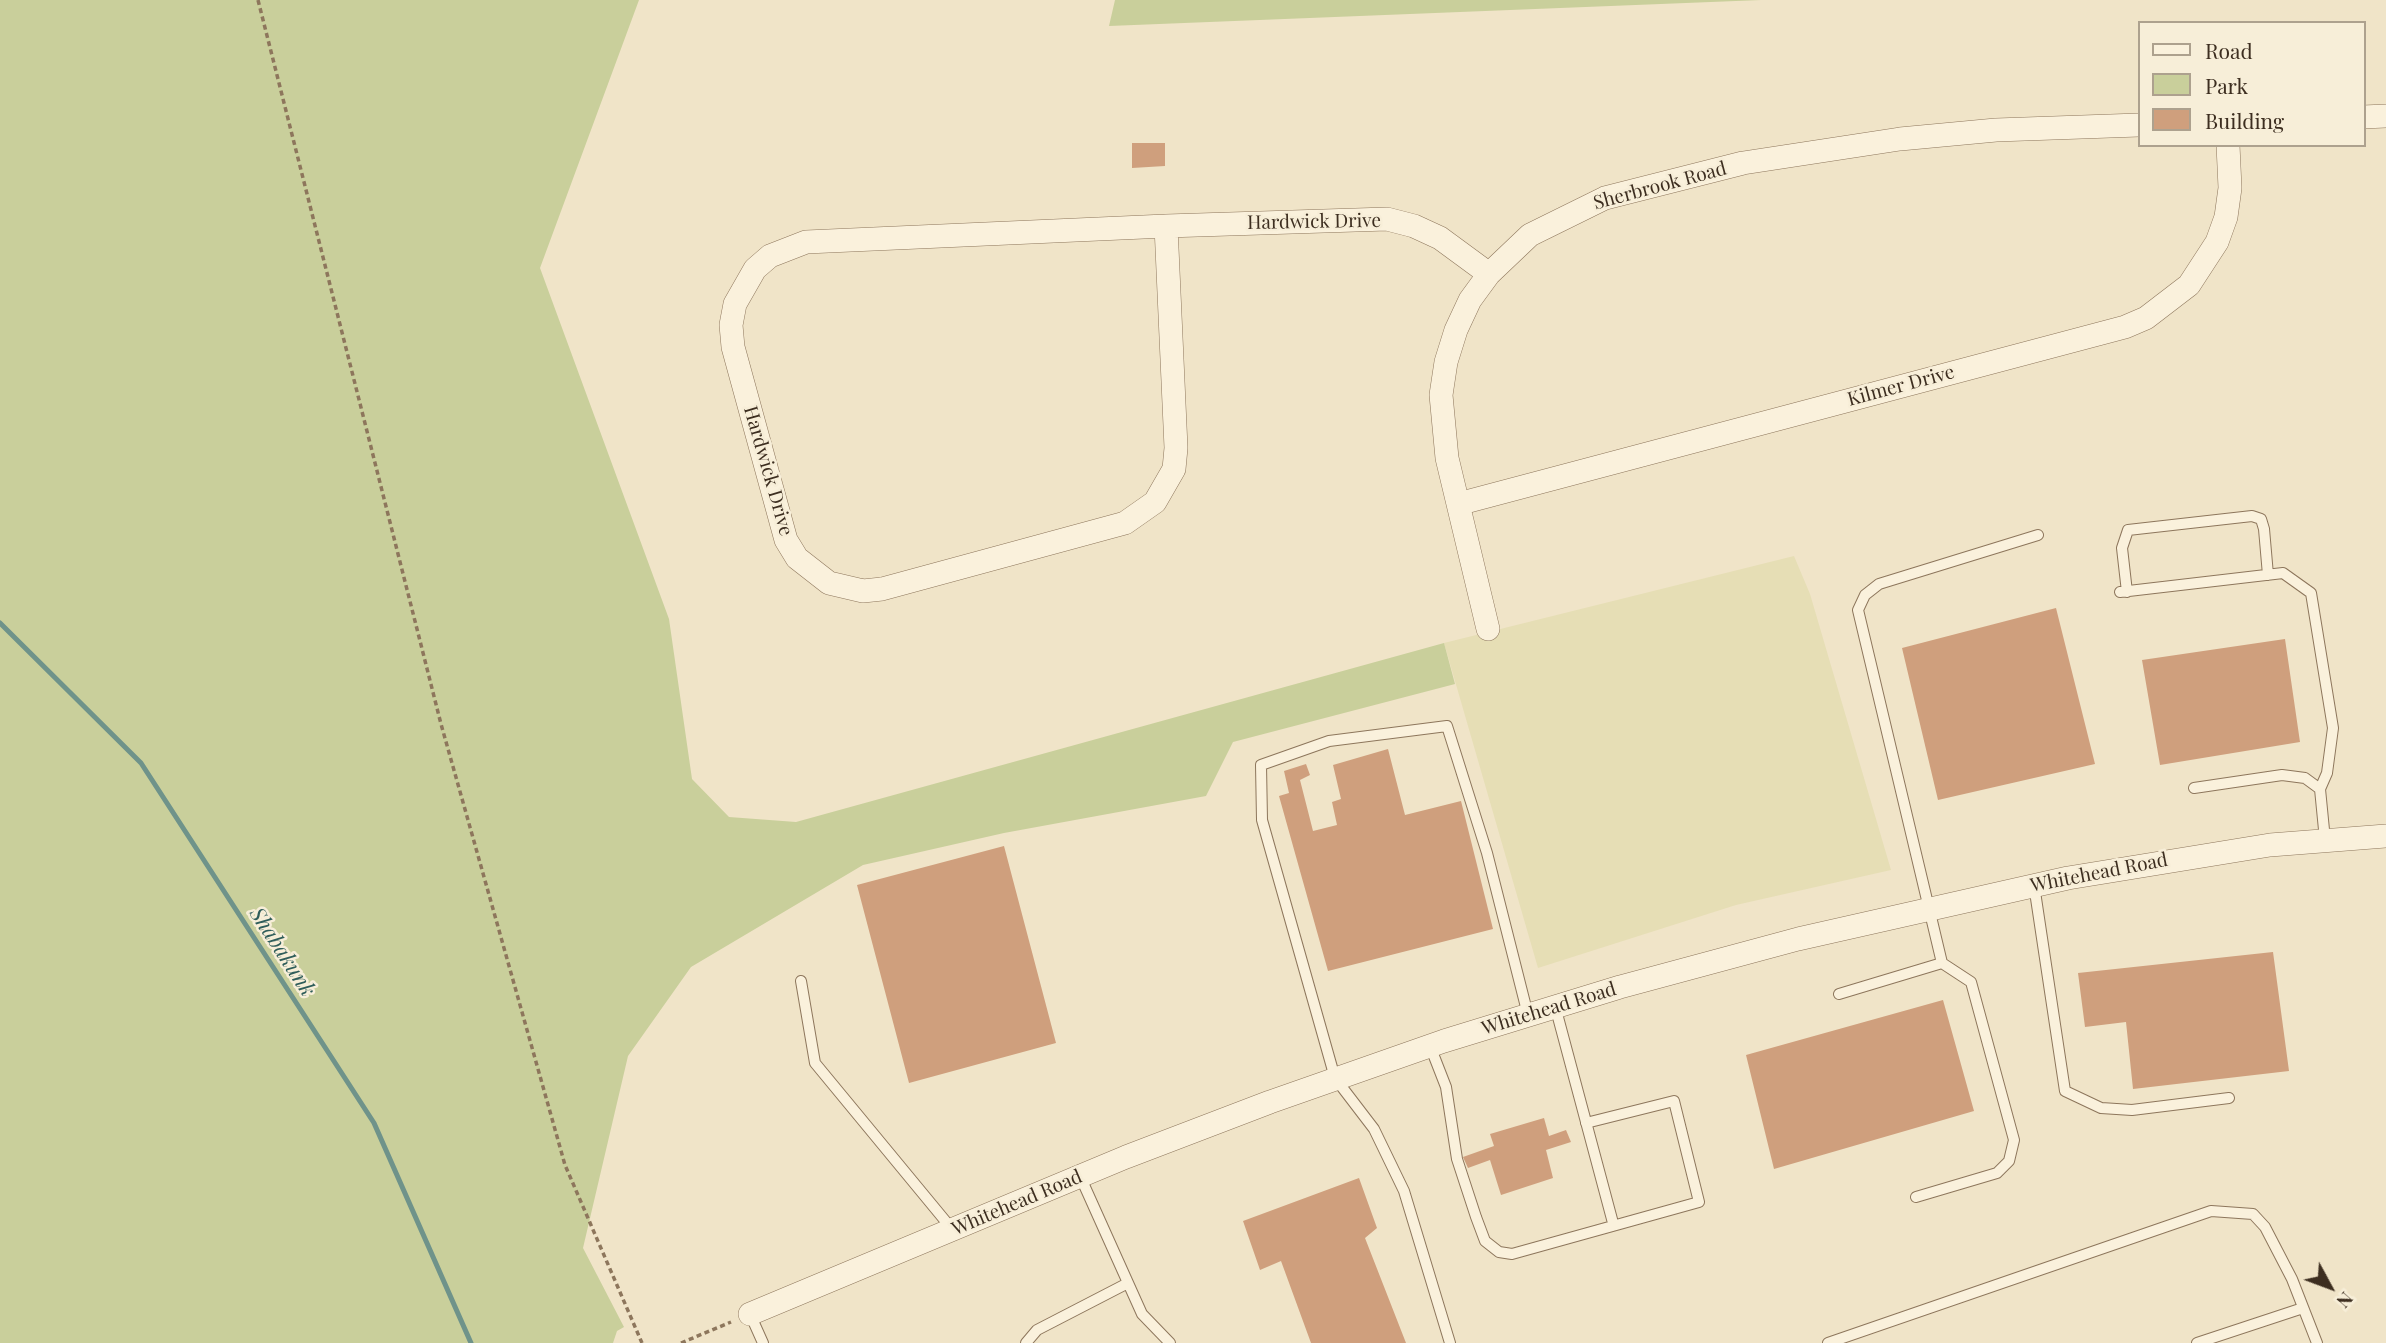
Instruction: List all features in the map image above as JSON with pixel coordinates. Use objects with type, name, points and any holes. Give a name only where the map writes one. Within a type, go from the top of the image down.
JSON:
[{"type":"street","points":[[2365,117],[2386,116]]},
{"type":"street","name":"Sherbrook Road","points":[[1488,629],[1442,429],[1443,384],[1455,330],[1470,300],[1489,274],[1530,235],[1605,198],[1676,178],[1797,154],[1900,139],[1996,131],[2138,125]]},
{"type":"street","name":"Kilmer Drive","points":[[1458,504],[2111,331],[2146,318],[2189,285],[2217,243],[2226,217],[2230,188],[2228,147]]},
{"type":"street","name":"Hardwick Drive","points":[[1166,226],[1176,448],[1174,469],[1167,487],[1148,509],[1125,523],[883,589],[863,591],[828,583],[812,573],[797,558],[786,540],[733,347],[731,325],[735,304],[755,269],[779,251],[806,242],[1166,226],[1387,219],[1414,226],[1440,238],[1489,274]]},
{"type":"street","name":"Whitehead Road","points":[[750,1314],[1080,1176],[1335,1078],[1555,1006],[1785,942],[2034,885],[2176,858],[2325,840],[2386,836]]},
{"type":"lane","points":[[2268,575],[2261,519],[2252,516],[2128,530],[2122,548],[2124,592],[2268,575],[2283,573],[2311,593],[2333,728],[2327,773],[2320,789],[2325,840]]},
{"type":"lane","points":[[1916,1197],[1997,1173],[2009,1161],[2014,1140],[1971,982],[1942,963],[1858,610],[1865,595],[1879,584],[2038,535]]},
{"type":"lane","points":[[1450,1343],[1404,1191],[1374,1129],[1335,1078],[1262,820],[1261,765],[1329,741],[1447,726],[1487,853],[1528,1014]]},
{"type":"lane","points":[[2194,788],[2282,775],[2305,778],[2320,789]]},
{"type":"lane","points":[[2034,885],[2065,1091],[2101,1108],[2132,1110],[2229,1098]]},
{"type":"lane","points":[[1839,994],[1942,963]]},
{"type":"lane","points":[[801,981],[815,1063],[953,1229]]},
{"type":"lane","points":[[1555,1006],[1613,1223]]},
{"type":"lane","points":[[1430,1046],[1446,1087],[1457,1158],[1485,1241],[1499,1252],[1512,1254],[1613,1223],[1699,1202],[1674,1101],[1586,1124]]},
{"type":"lane","points":[[1080,1176],[1142,1314],[1170,1343]]},
{"type":"lane","points":[[1828,1343],[2211,1211],[2253,1214],[2265,1227],[2317,1343]]},
{"type":"lane","points":[[1026,1343],[1037,1330],[1128,1283]]},
{"type":"lane","points":[[2197,1343],[2303,1308]]},
{"type":"lane","points":[[750,1314],[763,1343]]},
{"type":"path","points":[[258,0],[441,724],[565,1165],[642,1343]]},
{"type":"path","points":[[681,1343],[750,1314]]},
{"type":"shaded area","points":[[1794,556],[1810,594],[1891,870],[1736,905],[1538,968],[1444,643]]},
{"type":"green space","points":[[0,0],[639,0],[540,268],[669,619],[692,779],[729,817],[796,822],[1444,643],[1455,684],[1233,742],[1206,796],[1004,833],[863,865],[691,967],[628,1056],[583,1248],[624,1327],[617,1331],[613,1343],[0,1343]]},
{"type":"green space","points":[[1115,0],[1761,0],[1109,26]]},
{"type":"building","points":[[1132,143],[1165,143],[1165,166],[1132,168]]},
{"type":"building","points":[[2056,608],[2095,764],[1938,800],[1902,648]]},
{"type":"building","points":[[2285,639],[2300,742],[2160,765],[2142,660]]},
{"type":"building","points":[[1388,749],[1405,815],[1461,801],[1493,929],[1328,971],[1279,796],[1289,793],[1284,771],[1306,764],[1310,775],[1300,780],[1313,831],[1337,825],[1332,802],[1341,799],[1333,765]]},
{"type":"building","points":[[1004,846],[1056,1043],[909,1083],[857,885]]},
{"type":"building","points":[[2273,952],[2289,1071],[2133,1089],[2126,1022],[2085,1027],[2078,973]]},
{"type":"building","points":[[1943,1000],[1974,1111],[1774,1169],[1746,1055]]},
{"type":"building","points":[[1544,1118],[1549,1136],[1566,1130],[1571,1142],[1546,1150],[1553,1178],[1501,1195],[1490,1160],[1468,1168],[1463,1157],[1494,1146],[1490,1134]]},
{"type":"building","points":[[1359,1178],[1377,1228],[1365,1238],[1406,1343],[1311,1343],[1281,1261],[1260,1270],[1243,1221]]},
{"type":"waterway","name":"Shabakunk","points":[[0,623],[141,763],[374,1123],[471,1343]]}]
